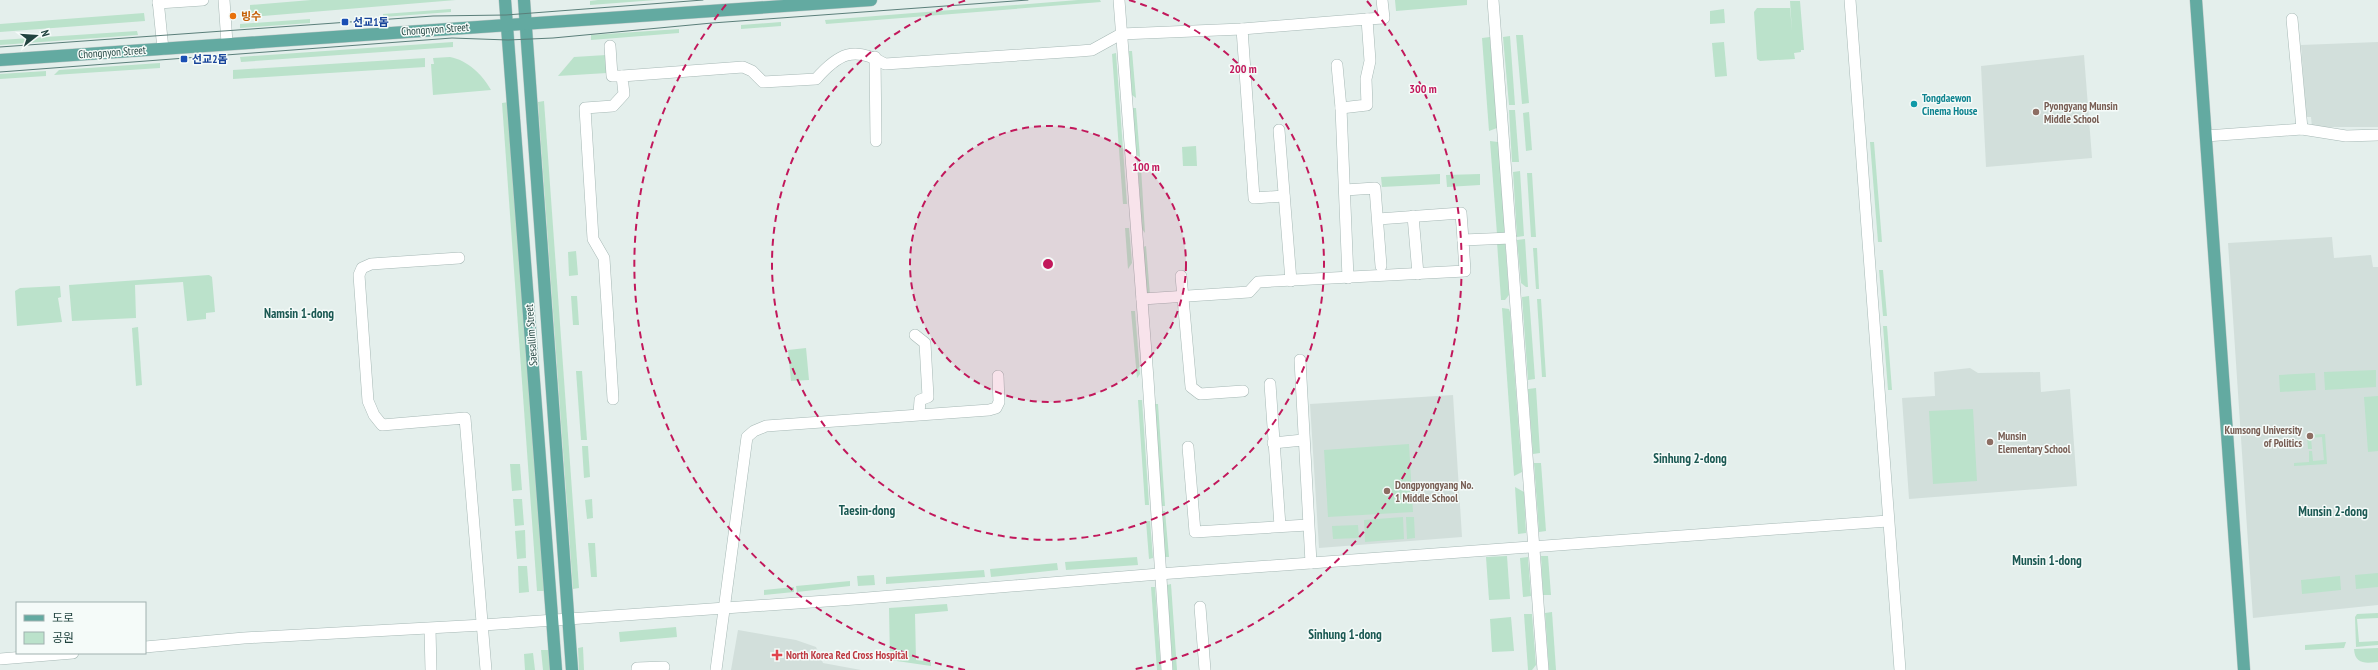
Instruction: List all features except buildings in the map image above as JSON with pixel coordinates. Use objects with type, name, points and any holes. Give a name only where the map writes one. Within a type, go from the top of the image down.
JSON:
[{"type":"main road","name":"Saesallim Street","points":[[505,0],[556,670]]},
{"type":"main road","name":"Saesallim Street","points":[[524,0],[572,670]]},
{"type":"main road","name":"Chongnyon Street","points":[[0,60],[465,27],[526,25],[824,2],[871,0]]},
{"type":"main road","points":[[2196,0],[2244,670]]},
{"type":"street","points":[[163,49],[158,2],[203,0]]},
{"type":"street","points":[[224,0],[227,44]]},
{"type":"street","points":[[1119,0],[1142,299],[1159,574],[1167,670]]},
{"type":"street","points":[[610,46],[612,76],[743,67],[752,71],[764,82],[816,79],[831,61],[841,56],[862,54],[875,57],[885,64],[1092,50],[1122,34],[1242,29],[1384,18],[1382,0]]},
{"type":"street","points":[[1493,0],[1543,670]]},
{"type":"street","points":[[1850,0],[1900,670]]},
{"type":"street","points":[[1341,108],[1367,105],[1366,79],[1370,61],[1367,19]]},
{"type":"street","points":[[2292,19],[2302,129]]},
{"type":"street","points":[[1242,29],[1254,198],[1284,196]]},
{"type":"street","points":[[875,57],[876,141]]},
{"type":"street","points":[[1337,65],[1341,108],[1348,278]]},
{"type":"street","points":[[614,399],[604,258],[593,239],[585,108],[613,106],[624,94],[622,76]]},
{"type":"street","points":[[2206,136],[2302,129],[2346,136],[2378,135]]},
{"type":"street","points":[[1279,130],[1291,281]]},
{"type":"street","points":[[1345,190],[1375,188],[1381,266]]},
{"type":"street","points":[[1142,299],[1249,292],[1258,282],[1465,271],[1461,213],[1378,219]]},
{"type":"street","points":[[1413,216],[1418,274]]},
{"type":"street","points":[[1463,240],[1511,238]]},
{"type":"street","points":[[459,258],[371,264],[362,268],[359,275],[368,401],[374,415],[382,425],[465,418],[486,670]]},
{"type":"street","points":[[1181,276],[1191,387],[1200,394],[1243,391]]},
{"type":"street","points":[[915,336],[925,343],[928,397],[920,400],[920,414]]},
{"type":"street","points":[[1300,360],[1308,525],[1312,563]]},
{"type":"street","points":[[716,670],[747,438],[754,431],[766,426],[996,408],[999,402],[998,376]]},
{"type":"street","points":[[1270,384],[1280,526]]},
{"type":"street","points":[[1273,442],[1303,440]]},
{"type":"street","points":[[1188,447],[1195,532],[1308,525]]},
{"type":"street","points":[[146,647],[244,638],[483,625],[725,606],[854,599],[1159,574],[1888,521]]},
{"type":"street","points":[[1200,607],[1205,670]]},
{"type":"street","points":[[430,628],[431,670]]},
{"type":"street","points":[[0,659],[61,654]]},
{"type":"street","points":[[637,670],[637,668],[664,667]]},
{"type":"shaded area","points":[[2378,42],[2378,127],[2312,127],[2311,117],[2306,117],[2301,45]]},
{"type":"shaded area","name":"Pyongyang Munsin Middle School","points":[[2084,55],[2092,158],[1986,167],[1981,66]]},
{"type":"shaded area","name":"Kumsong University of Politics","points":[[2332,237],[2334,258],[2371,255],[2373,267],[2378,267],[2378,605],[2253,618],[2228,243]]},
{"type":"shaded area","name":"Munsin Elementary School","points":[[1970,368],[1978,373],[2040,372],[2041,392],[2070,389],[2077,486],[1909,499],[1902,398],[1935,396],[1934,372]]},
{"type":"shaded area","name":"Dongpyongyang No. 1 Middle School","points":[[1453,395],[1462,537],[1319,548],[1310,404]]},
{"type":"shaded area","name":"North Korea Red Cross Hospital","points":[[738,630],[796,640],[816,647],[823,663],[861,670],[731,670]]},
{"type":"green space","points":[[311,0],[456,0],[250,17],[250,5]]},
{"type":"green space","points":[[656,0],[590,5],[590,1]]},
{"type":"green space","points":[[1078,0],[1100,0],[1101,2],[826,24],[825,20]]},
{"type":"green space","points":[[1395,0],[1467,0],[1467,5],[1396,11]]},
{"type":"green space","points":[[1790,1],[1800,1],[1804,50],[1794,53],[1795,59],[1760,61],[1757,59],[1754,12],[1757,8],[1790,8],[1792,31]]},
{"type":"green space","points":[[451,9],[451,12],[383,17],[383,14]]},
{"type":"green space","points":[[1724,9],[1725,23],[1710,24],[1710,11]]},
{"type":"green space","points":[[144,13],[145,21],[0,32],[0,24]]},
{"type":"green space","points":[[310,19],[310,23],[240,28],[240,24]]},
{"type":"green space","points":[[781,22],[781,26],[741,29],[741,25]]},
{"type":"green space","points":[[679,29],[679,33],[591,40],[591,35]]},
{"type":"green space","points":[[137,31],[138,35],[0,45],[0,40]]},
{"type":"green space","points":[[1516,35],[1523,35],[1529,103],[1522,104]]},
{"type":"green space","points":[[1510,36],[1515,105],[1509,105],[1503,37]]},
{"type":"green space","points":[[1490,37],[1497,128],[1489,131],[1482,38]]},
{"type":"green space","points":[[453,42],[453,47],[241,62],[240,57]]},
{"type":"green space","points":[[1724,42],[1727,76],[1715,77],[1712,43]]},
{"type":"green space","points":[[1129,51],[1132,51],[1136,98],[1132,95]]},
{"type":"green space","points":[[1116,53],[1127,204],[1123,204],[1112,54]]},
{"type":"green space","points":[[606,55],[607,73],[558,76],[574,57]]},
{"type":"green space","points":[[450,57],[462,61],[474,69],[484,79],[491,90],[433,95],[431,64],[434,64],[433,58]]},
{"type":"green space","points":[[425,58],[425,67],[233,79],[233,70]]},
{"type":"green space","points":[[160,63],[160,68],[54,75],[59,70]]},
{"type":"green space","points":[[46,71],[46,76],[0,79],[0,74]]},
{"type":"green space","points":[[544,101],[579,588],[573,589],[538,102]]},
{"type":"green space","points":[[509,102],[544,591],[537,591],[502,103]]},
{"type":"green space","points":[[1133,108],[1136,108],[1140,157],[1136,155]]},
{"type":"green space","points":[[1509,110],[1515,110],[1519,162],[1512,162]]},
{"type":"green space","points":[[1529,112],[1532,150],[1526,151],[1523,113]]},
{"type":"green space","points":[[1490,141],[1498,142],[1505,234],[1497,234]]},
{"type":"green space","points":[[1870,142],[1874,142],[1882,242],[1878,242]]},
{"type":"green space","points":[[1196,146],[1197,166],[1183,166],[1182,147]]},
{"type":"green space","points":[[1138,168],[1141,168],[1145,233],[1142,229]]},
{"type":"green space","points":[[1520,171],[1524,236],[1517,237],[1513,172]]},
{"type":"green space","points":[[1527,173],[1532,173],[1536,237],[1531,237]]},
{"type":"green space","points":[[1440,174],[1440,184],[1382,187],[1381,177]]},
{"type":"green space","points":[[1480,174],[1480,185],[1447,187],[1446,175]]},
{"type":"green space","points":[[1125,228],[1129,228],[1132,263],[1128,269]]},
{"type":"green space","points":[[1525,239],[1528,287],[1521,283],[1517,240]]},
{"type":"green space","points":[[1505,241],[1509,295],[1505,300],[1501,300],[1497,242]]},
{"type":"green space","points":[[1146,246],[1150,295],[1146,295],[1143,247]]},
{"type":"green space","points":[[1533,248],[1537,248],[1539,289],[1536,289]]},
{"type":"green space","points":[[576,251],[578,275],[569,276],[568,252]]},
{"type":"green space","points":[[1879,270],[1883,270],[1887,316],[1883,316]]},
{"type":"green space","points":[[209,275],[212,277],[215,312],[206,313],[206,319],[187,321],[183,282],[135,285],[136,318],[72,321],[69,285]]},
{"type":"green space","points":[[60,286],[61,297],[58,298],[62,322],[17,326],[15,291],[20,288]]},
{"type":"green space","points":[[571,296],[577,296],[579,325],[573,325]]},
{"type":"green space","points":[[1529,296],[1535,379],[1528,380],[1522,297]]},
{"type":"green space","points":[[1537,299],[1541,299],[1546,377],[1542,377]]},
{"type":"green space","points":[[1502,308],[1509,309],[1510,312],[1522,472],[1514,476]]},
{"type":"green space","points":[[1131,311],[1135,311],[1140,374],[1137,378]]},
{"type":"green space","points":[[1883,326],[1887,326],[1892,390],[1888,390]]},
{"type":"green space","points":[[138,327],[142,385],[136,386],[132,328]]},
{"type":"green space","points":[[806,348],[809,380],[791,381],[788,350]]},
{"type":"green space","points":[[2376,370],[2376,387],[2325,390],[2324,372]]},
{"type":"green space","points":[[576,371],[582,371],[587,440],[581,440]]},
{"type":"green space","points":[[2315,373],[2316,390],[2280,392],[2279,375]]},
{"type":"green space","points":[[1536,388],[1540,453],[1533,454],[1528,389]]},
{"type":"green space","points":[[2378,396],[2378,451],[2368,452],[2364,397]]},
{"type":"green space","points":[[1138,400],[1142,400],[1149,505],[1145,505]]},
{"type":"green space","points":[[1154,404],[1158,404],[1165,506],[1162,506]]},
{"type":"green space","points":[[1973,409],[1977,481],[1933,484],[1929,411]]},
{"type":"green space","points":[[2325,434],[2327,464],[2294,466],[2294,463],[2309,462],[2309,451],[2312,451],[2313,461],[2324,460],[2322,437],[2311,438],[2312,449],[2308,449],[2307,435]]},
{"type":"green space","points":[[1409,444],[1413,512],[1328,517],[1324,450]]},
{"type":"green space","points":[[582,446],[588,446],[590,477],[584,478]]},
{"type":"green space","points":[[1534,463],[1541,463],[1546,531],[1539,532]]},
{"type":"green space","points":[[510,464],[520,464],[522,490],[512,491]]},
{"type":"green space","points":[[1515,487],[1524,492],[1526,533],[1518,534]]},
{"type":"green space","points":[[513,499],[522,499],[524,525],[515,526]]},
{"type":"green space","points":[[592,499],[593,518],[587,519],[585,500]]},
{"type":"green space","points":[[1162,511],[1165,511],[1169,557],[1165,557]]},
{"type":"green space","points":[[1403,517],[1404,539],[1365,542],[1364,520]]},
{"type":"green space","points":[[1406,517],[1414,517],[1415,538],[1407,539]]},
{"type":"green space","points":[[1146,521],[1150,521],[1153,558],[1149,559]]},
{"type":"green space","points":[[1358,525],[1359,538],[1333,539],[1332,526]]},
{"type":"green space","points":[[525,530],[526,558],[517,559],[515,531]]},
{"type":"green space","points":[[588,543],[595,543],[597,577],[591,577]]},
{"type":"green space","points":[[1507,556],[1510,599],[1489,600],[1486,557]]},
{"type":"green space","points":[[1541,556],[1548,556],[1551,595],[1543,595]]},
{"type":"green space","points":[[1137,557],[1138,565],[1066,570],[1065,562]]},
{"type":"green space","points":[[1528,557],[1531,596],[1523,597],[1520,558]]},
{"type":"green space","points":[[1057,563],[1058,570],[991,577],[990,569]]},
{"type":"green space","points":[[518,566],[527,566],[529,592],[519,593]]},
{"type":"green space","points":[[984,570],[985,577],[886,584],[886,577]]},
{"type":"green space","points":[[2378,573],[2378,587],[2356,589],[2355,575]]},
{"type":"green space","points":[[874,575],[875,585],[858,586],[857,576]]},
{"type":"green space","points":[[2340,576],[2341,590],[2302,594],[2301,580]]},
{"type":"green space","points":[[850,581],[850,586],[797,592],[796,586]]},
{"type":"green space","points":[[1171,584],[1177,670],[1173,670],[1167,585]]},
{"type":"green space","points":[[794,587],[794,592],[764,595],[764,590]]},
{"type":"green space","points":[[1151,587],[1155,587],[1161,670],[1157,670]]},
{"type":"green space","points":[[947,604],[948,611],[915,614],[916,660],[931,662],[931,666],[890,660],[889,608]]},
{"type":"green space","points":[[1552,612],[1556,670],[1549,670],[1545,613]]},
{"type":"green space","points":[[2378,613],[2378,618],[2357,619],[2359,642],[2378,641],[2378,645],[2356,647],[2355,617],[2357,614]]},
{"type":"green space","points":[[1524,614],[1532,614],[1536,665],[1532,670],[1528,670]]},
{"type":"green space","points":[[1511,617],[1514,651],[1492,652],[1490,619]]},
{"type":"green space","points":[[676,627],[677,637],[620,642],[619,632]]},
{"type":"green space","points":[[2346,642],[2344,648],[2305,650],[2305,645]]},
{"type":"green space","points":[[583,647],[584,670],[579,670],[578,648]]},
{"type":"green space","points":[[2378,648],[2378,662],[2365,663],[2356,658],[2354,649]]},
{"type":"green space","points":[[541,650],[549,650],[550,670],[543,670]]},
{"type":"green space","points":[[533,653],[535,670],[525,670],[524,654]]},
{"type":"tram line","points":[[0,47],[433,16],[506,15],[703,0]]},
{"type":"tram line","points":[[0,72],[452,38],[508,40],[553,38],[712,23],[1028,0]]},
{"type":"place","name":"빙수","points":[[233,16]]},
{"type":"place","name":"선교1돔","points":[[345,22]]},
{"type":"place","name":"선교2돔","points":[[184,59]]},
{"type":"place","name":"Tongdaewon Cinema House","points":[[1914,104]]},
{"type":"place","name":"Pyongyang Munsin Middle School","points":[[2036,112]]},
{"type":"place","name":"Kumsong University of Politics","points":[[2310,436]]},
{"type":"place","name":"Munsin Elementary School","points":[[1990,442]]},
{"type":"place","name":"Dongpyongyang No. 1 Middle School","points":[[1387,491]]},
{"type":"place","name":"North Korea Red Cross Hospital","points":[[777,655]]},
{"type":"district","name":"Namsin 1-dong","points":[[299,313]]},
{"type":"district","name":"Sinhung 2-dong","points":[[1690,458]]},
{"type":"district","name":"Taesin-dong","points":[[867,510]]},
{"type":"district","name":"Munsin 2-dong","points":[[2333,511]]},
{"type":"district","name":"Munsin 1-dong","points":[[2047,560]]},
{"type":"district","name":"Sinhung 1-dong","points":[[1345,634]]}]
